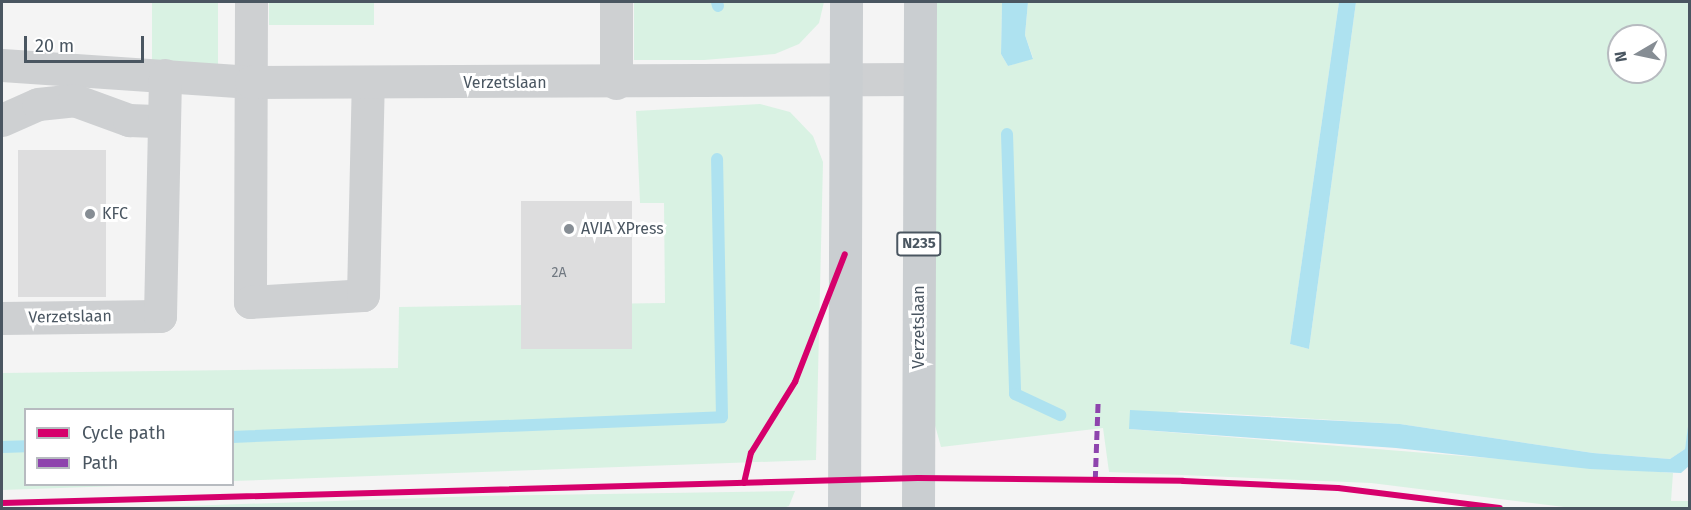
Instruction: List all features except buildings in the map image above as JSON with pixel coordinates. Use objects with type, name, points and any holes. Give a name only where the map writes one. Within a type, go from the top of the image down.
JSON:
[{"type":"main road","points":[[844,508],[846,2]]},
{"type":"main road","name":"Verzetslaan","points":[[918,508],[920,2]]},
{"type":"street","points":[[251,2],[250,302],[363,295],[368,82]]},
{"type":"street","points":[[616,2],[616,83]]},
{"type":"street","name":"Verzetslaan","points":[[2,65],[251,82],[616,83],[919,80]]},
{"type":"street","name":"Verzetslaan","points":[[2,318],[160,316],[162,121],[165,75]]},
{"type":"street","points":[[2,120],[38,104],[74,100],[129,120],[162,121]]},
{"type":"green space","points":[[152,2],[218,2],[218,64],[152,64]]},
{"type":"green space","points":[[269,2],[374,2],[374,25],[269,25]]},
{"type":"green space","points":[[634,2],[824,2],[819,23],[799,44],[775,54],[704,60],[634,60]]},
{"type":"green space","points":[[937,2],[1002,2],[1001,54],[1008,66],[1033,58],[1025,35],[1028,2],[1339,2],[1290,344],[1309,349],[1356,2],[1689,2],[1690,418],[1685,449],[1670,459],[1593,453],[1400,424],[1180,411],[1129,429],[1673,473],[1671,501],[1689,501],[1689,508],[1572,508],[1371,483],[1109,472],[1103,428],[941,447],[933,418],[931,371]]},
{"type":"green space","points":[[760,104],[790,112],[813,136],[823,162],[816,460],[234,481],[234,408],[24,408],[24,486],[118,486],[2,490],[2,373],[398,368],[399,307],[665,303],[664,203],[640,203],[636,111]]},
{"type":"green space","points":[[795,491],[789,506],[783,508],[126,508],[482,496]]},
{"type":"water","points":[[1002,2],[1028,2],[1025,35],[1033,59],[1008,66],[1001,54]]},
{"type":"water","points":[[1339,2],[1356,2],[1309,349],[1290,344]]},
{"type":"water","points":[[1130,410],[1400,424],[1593,453],[1670,459],[1685,449],[1689,419],[1689,466],[1681,473],[1590,469],[1396,448],[1129,429]]},
{"type":"waterway","points":[[717,2],[718,6]]},
{"type":"waterway","points":[[1007,134],[1015,394],[1060,415]]},
{"type":"waterway","points":[[234,437],[722,417],[717,159]]},
{"type":"waterway","points":[[2,447],[24,446]]},
{"type":"marked path","points":[[1095,480],[1098,399]]},
{"type":"cycle path","points":[[744,483],[751,453],[795,382],[845,254]]},
{"type":"cycle path","points":[[2,503],[918,478],[1183,481],[1338,488],[1500,508]]},
{"type":"place","name":"KFC","points":[[90,214]]},
{"type":"place","name":"AVIA XPress","points":[[569,229]]}]
